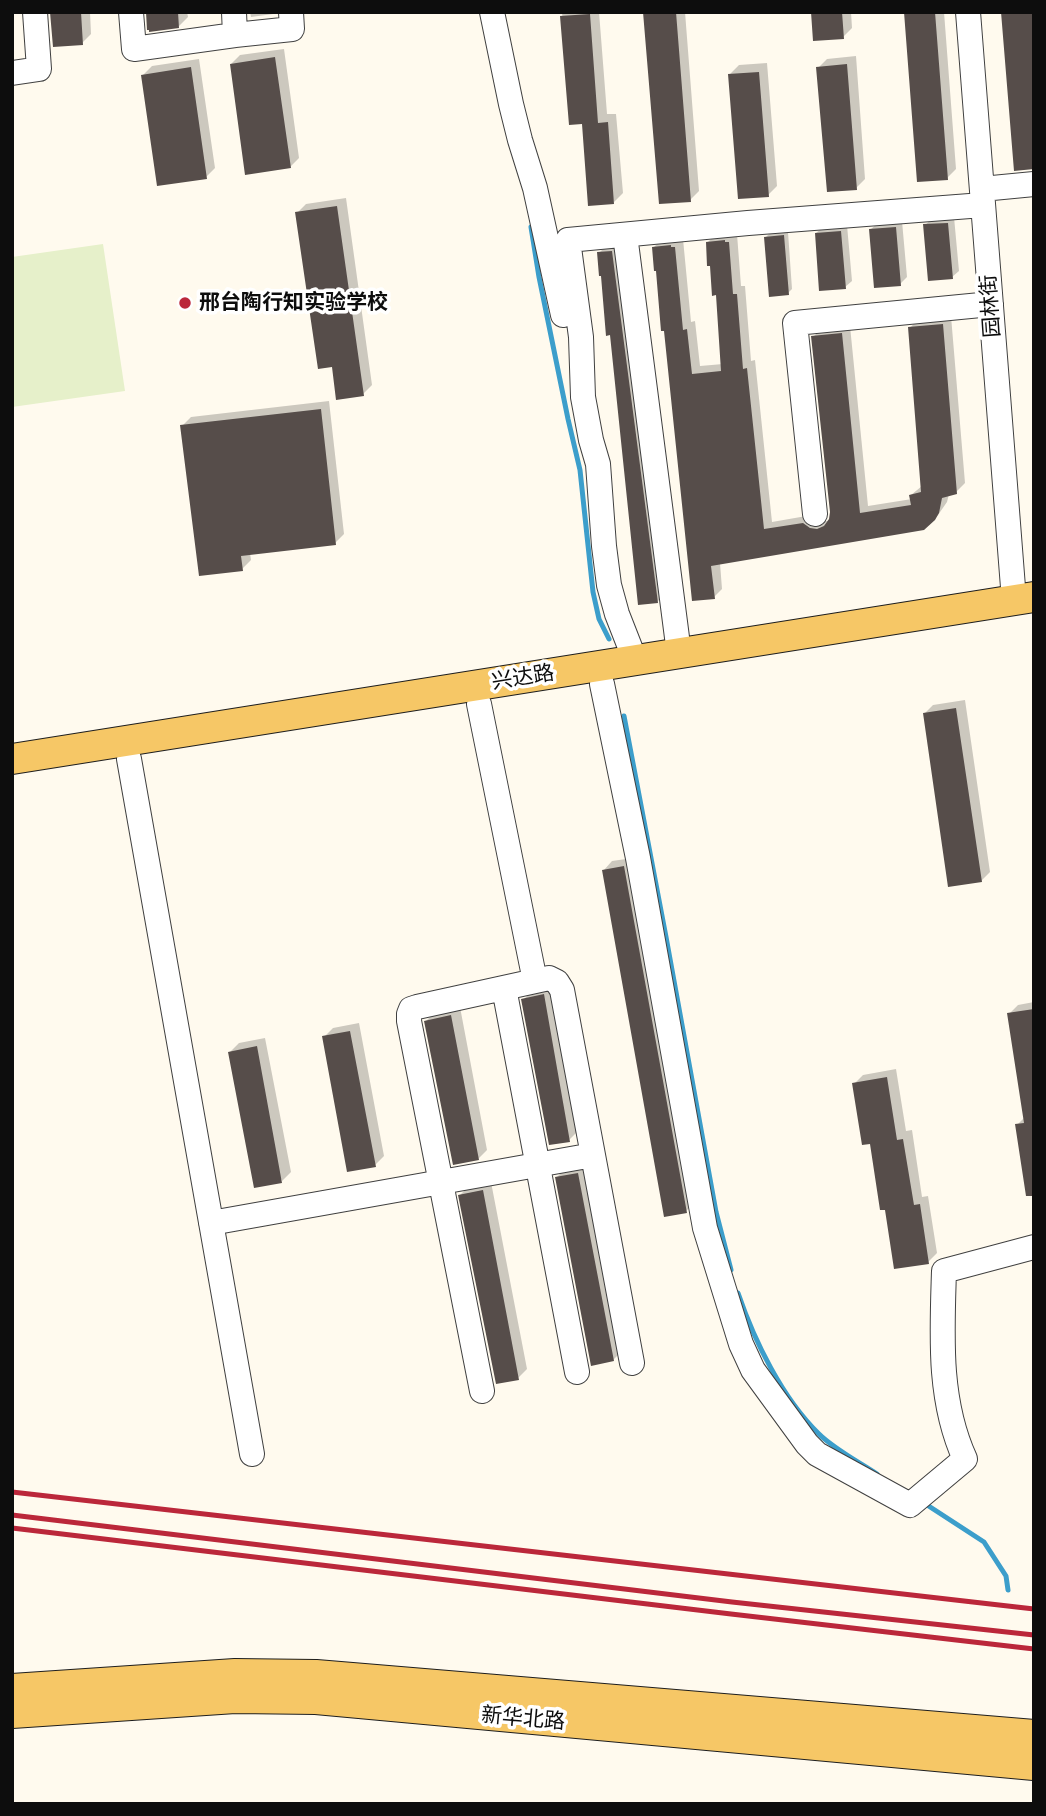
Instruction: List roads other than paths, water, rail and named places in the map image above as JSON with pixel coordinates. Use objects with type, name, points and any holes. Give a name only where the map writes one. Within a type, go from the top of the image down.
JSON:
[{"type":"main road","name":"兴达路","points":[[12,759],[679,653],[1027,604]]},
{"type":"main road","name":"兴达路","points":[[12,777],[602,684],[1027,604]]},
{"type":"main road","name":"新华北路","points":[[12,1689],[234,1674],[316,1675],[1034,1735]]},
{"type":"main road","name":"新华北路","points":[[12,1713],[223,1699],[316,1699],[1034,1765]]},
{"type":"street","points":[[12,73],[39,69],[35,12]]},
{"type":"street","points":[[131,12],[134,49],[235,24],[292,29],[291,12]]},
{"type":"street","points":[[492,12],[511,104],[535,188],[590,440],[598,464],[609,585],[635,660]]},
{"type":"street","name":"园林街","points":[[968,12],[991,304],[1027,604]]},
{"type":"street","points":[[584,405],[581,337],[568,240],[982,197],[1034,184]]},
{"type":"street","points":[[625,235],[679,653]]},
{"type":"street","points":[[816,514],[795,323],[991,304]]},
{"type":"street","points":[[602,684],[639,858],[705,1228],[741,1345],[753,1370],[807,1444],[817,1454],[910,1505],[965,1459],[948,1414],[943,1373],[944,1271],[1034,1247]]},
{"type":"street","points":[[479,704],[535,981]]},
{"type":"street","points":[[129,759],[251,1454]]},
{"type":"street","points":[[482,1391],[409,1014],[411,1009],[417,1006],[549,978],[562,990],[632,1363]]},
{"type":"street","points":[[504,988],[577,1371]]},
{"type":"street","points":[[211,1223],[593,1155]]},
{"type":"waterway","points":[[531,227],[580,470],[593,592],[599,619],[609,639]]},
{"type":"waterway","points":[[624,716],[716,1212],[731,1270]]},
{"type":"waterway","points":[[738,1293],[771,1368],[806,1420],[825,1440],[877,1474]]},
{"type":"waterway","points":[[924,1503],[984,1542],[1006,1576],[1008,1590]]},
{"type":"railway","points":[[12,1492],[1034,1609]]},
{"type":"railway","points":[[12,1515],[732,1602],[1034,1635]]},
{"type":"railway","points":[[12,1528],[1034,1649]]},
{"type":"place","name":"邢台陶行知实验学校","points":[[185,303]]}]
